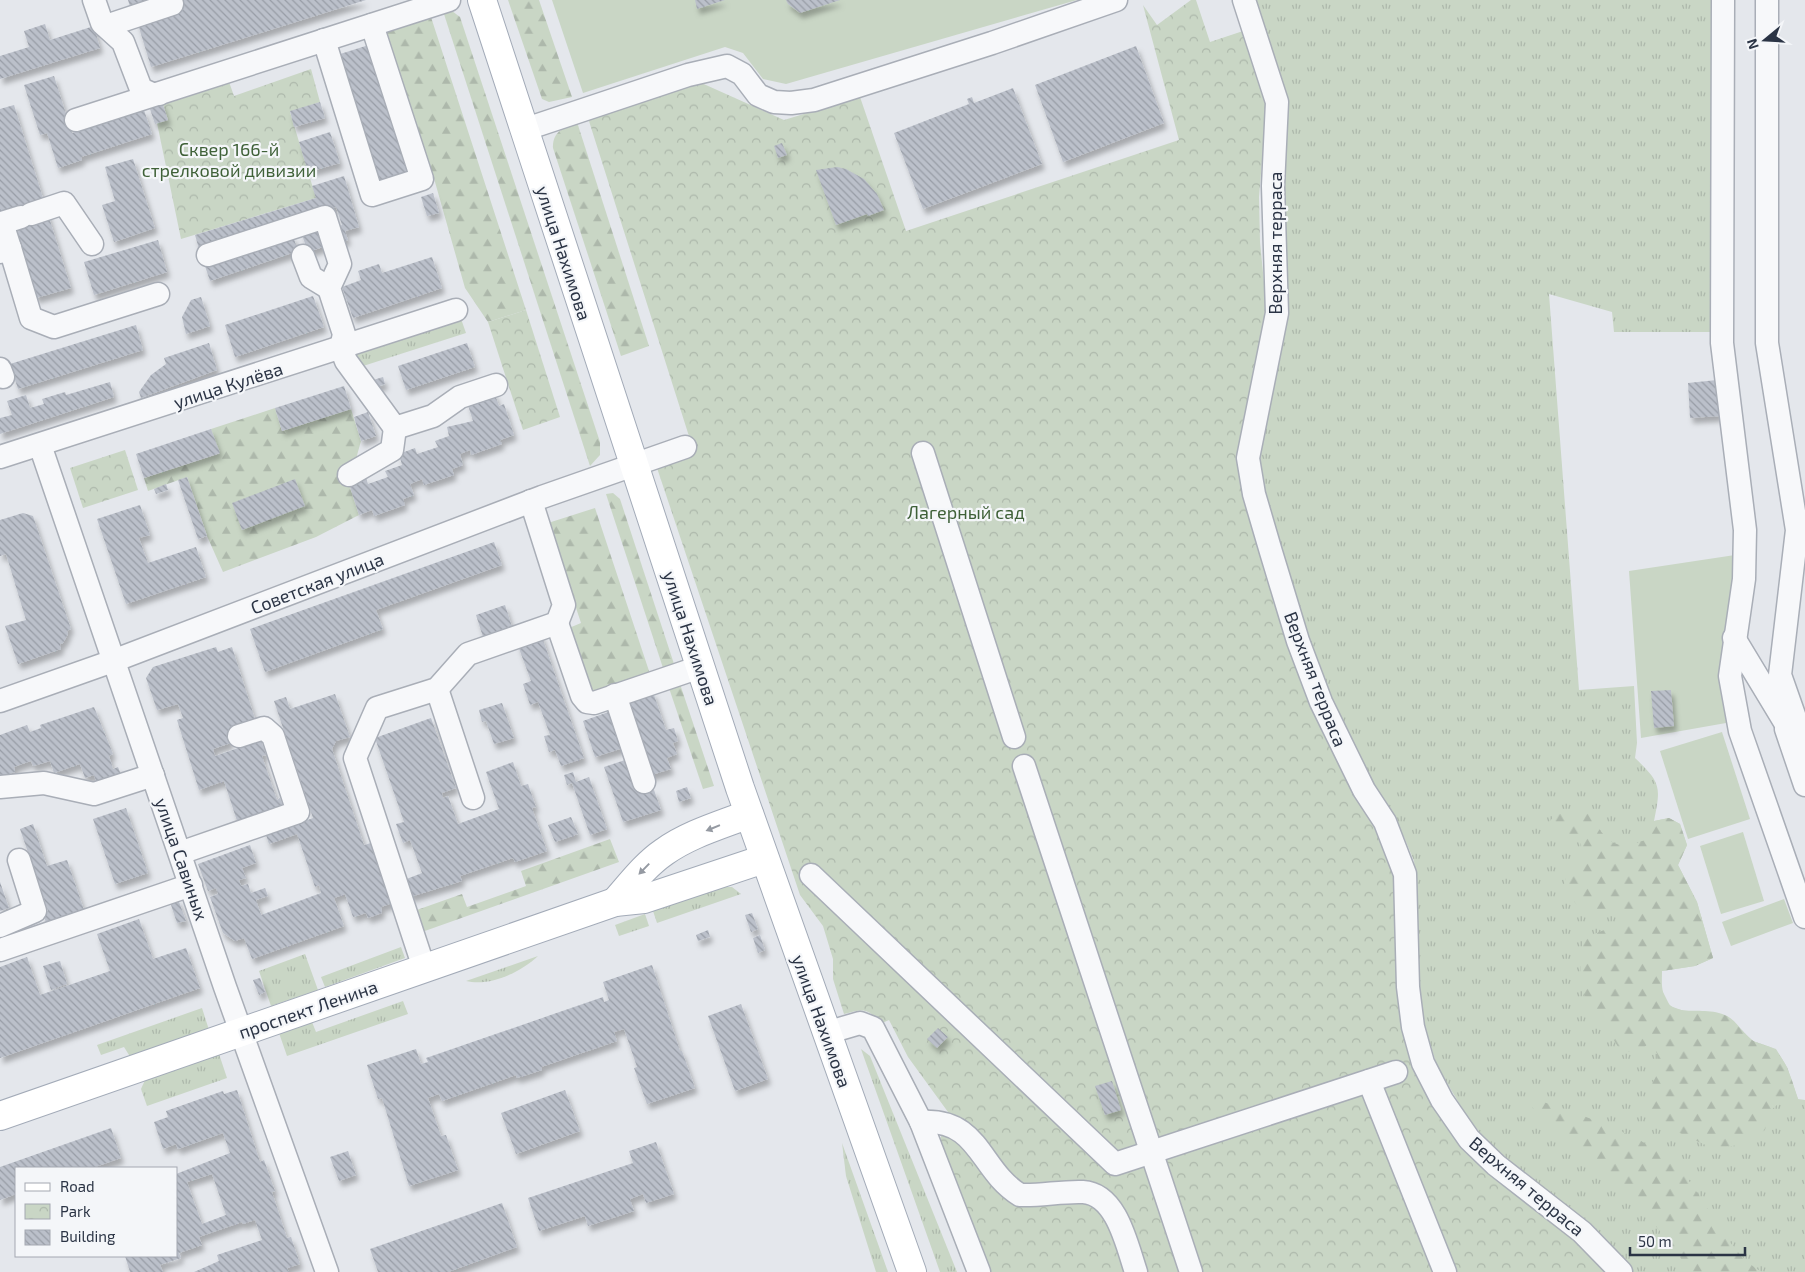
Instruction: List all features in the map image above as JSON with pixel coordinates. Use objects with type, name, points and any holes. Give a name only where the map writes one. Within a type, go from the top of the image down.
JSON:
[{"type":"main road","name":"улица Нахимова","points":[[482,0],[523,130],[764,859],[912,1272]]},
{"type":"main road","points":[[616,902],[646,866],[678,843],[749,814]]},
{"type":"main road","points":[[678,843],[691,848],[700,860],[700,870],[695,882]]},
{"type":"main road","name":"проспект Ленина","points":[[0,1116],[616,902],[644,899],[764,859]]},
{"type":"street","points":[[76,120],[372,25],[407,6],[449,0]]},
{"type":"street","points":[[523,130],[720,66],[727,66],[742,74],[758,94],[774,102],[791,103],[814,100],[992,44],[1116,0]]},
{"type":"street","name":"Верхняя терраса","points":[[1244,0],[1277,102],[1273,186],[1277,313],[1248,458],[1254,494],[1298,641],[1321,702],[1364,790],[1388,829],[1405,874],[1408,987],[1413,1027],[1423,1063],[1442,1100],[1468,1139],[1496,1165],[1582,1232],[1621,1272]]},
{"type":"street","points":[[1723,0],[1722,343],[1745,530],[1744,579],[1730,676],[1740,731],[1805,917]]},
{"type":"street","points":[[1768,0],[1767,343],[1797,530],[1780,675],[1805,746]]},
{"type":"street","points":[[100,14],[172,4]]},
{"type":"street","points":[[100,14],[123,42],[141,89],[152,94],[160,94]]},
{"type":"street","points":[[324,40],[372,195],[422,179],[372,25]]},
{"type":"street","points":[[92,244],[64,203],[11,232],[32,318],[54,327],[158,294]]},
{"type":"street","points":[[208,256],[325,217],[340,264],[329,288]]},
{"type":"street","points":[[303,256],[311,277],[329,288],[344,334],[341,348],[353,372],[395,428],[392,450],[349,476]]},
{"type":"street","name":"улица Кулёва","points":[[0,457],[456,310]]},
{"type":"street","points":[[395,428],[433,416],[460,397],[496,385]]},
{"type":"street","name":"улица Савиных","points":[[40,445],[241,1032],[327,1272]]},
{"type":"street","name":"Советская улица","points":[[0,701],[113,661],[531,501],[685,447]]},
{"type":"street","points":[[923,453],[1014,737]]},
{"type":"street","points":[[531,501],[564,605],[557,623],[583,699],[591,703],[700,667]]},
{"type":"street","points":[[424,968],[355,758],[377,708],[437,688],[468,654],[557,623]]},
{"type":"street","points":[[1734,638],[1805,752]]},
{"type":"street","points":[[437,688],[473,798]]},
{"type":"street","points":[[615,695],[644,782]]},
{"type":"street","points":[[1781,716],[1805,785]]},
{"type":"street","points":[[180,853],[298,812],[273,736],[264,728],[239,736]]},
{"type":"street","points":[[1024,766],[1191,1272]]},
{"type":"street","points":[[0,787],[44,783],[94,794],[153,775]]},
{"type":"street","points":[[0,926],[36,911],[19,860]]},
{"type":"street","points":[[811,875],[1115,1164],[1396,1072]]},
{"type":"street","points":[[0,950],[191,885]]},
{"type":"street","points":[[826,1032],[860,1023],[873,1028],[904,1085],[921,1122],[979,1272]]},
{"type":"street","points":[[1369,1080],[1445,1272]]},
{"type":"street","points":[[921,1122],[935,1120],[957,1127],[1004,1182],[1020,1195],[1084,1192],[1101,1200],[1113,1213],[1136,1272]]},
{"type":"green space","points":[[508,0],[539,0],[572,97],[549,102],[542,99]]},
{"type":"green space","points":[[552,0],[1077,0],[786,84],[763,79],[743,53],[725,47],[583,93]]},
{"type":"green space","name":"Лагерный сад","points":[[1191,0],[1196,0],[1210,42],[1243,31],[1267,102],[1259,197],[1260,242],[1267,313],[1243,473],[1396,865],[1401,951],[1438,1106],[1614,1272],[990,1272],[940,1140],[948,1112],[908,1057],[889,1020],[880,1024],[869,1012],[860,1010],[844,1014],[833,979],[833,959],[823,926],[800,895],[656,465],[694,452],[588,118],[697,81],[784,120],[860,97],[906,231],[1179,140],[1143,5],[1157,25]]},
{"type":"green space","points":[[1252,0],[1713,0],[1711,332],[1614,332],[1612,312],[1549,294],[1579,690],[1634,686],[1637,743],[1635,758],[1650,773],[1657,786],[1658,800],[1654,821],[1669,818],[1680,824],[1687,845],[1678,865],[1697,902],[1713,958],[1695,966],[1662,971],[1661,988],[1670,1006],[1684,1011],[1727,1016],[1753,1041],[1776,1049],[1787,1067],[1798,1099],[1805,1100],[1805,1272],[1632,1272],[1605,1239],[1495,1152],[1466,1115],[1437,1066],[1422,1018],[1416,961],[1417,893],[1414,861],[1404,837],[1349,748],[1330,705],[1256,467],[1282,252],[1285,90]]},
{"type":"green space","points":[[443,11],[452,11],[460,17],[600,442],[600,455],[590,466]]},
{"type":"green space","points":[[430,14],[526,310],[488,322],[465,288],[435,182],[385,29]]},
{"type":"green space","name":"Сквер 166-й стрелковой дивизии","points":[[311,69],[320,102],[290,112],[316,198],[181,239],[157,123],[168,120],[162,102],[228,79],[234,96]]},
{"type":"green space","points":[[577,122],[649,346],[621,356],[553,148],[554,138],[557,134],[563,128]]},
{"type":"green space","points":[[526,310],[560,417],[523,430],[488,322]]},
{"type":"green space","points":[[460,316],[466,333],[360,367],[354,350]]},
{"type":"green space","points":[[275,408],[282,431],[351,409],[361,441],[349,484],[359,515],[316,537],[223,572],[207,536],[187,477],[148,491],[144,478],[219,454],[211,429]]},
{"type":"green space","points":[[125,450],[138,490],[83,508],[70,468]]},
{"type":"green space","points":[[613,493],[620,499],[676,670],[665,674],[606,494]]},
{"type":"green space","points":[[595,508],[651,677],[592,697],[569,628],[581,623],[548,523]]},
{"type":"green space","points":[[1735,555],[1736,587],[1722,663],[1726,723],[1641,738],[1629,571]]},
{"type":"green space","points":[[679,681],[714,786],[703,789],[668,685]]},
{"type":"green space","points":[[1722,732],[1750,819],[1688,839],[1660,751]]},
{"type":"green space","points":[[1569,811],[1589,812],[1599,829],[1608,839],[1619,845],[1626,846],[1645,840],[1654,821],[1669,818],[1680,824],[1687,845],[1678,865],[1697,902],[1713,958],[1695,966],[1662,971],[1662,989],[1666,1001],[1673,1007],[1682,1010],[1716,1012],[1727,1016],[1752,1040],[1774,1049],[1787,1068],[1798,1099],[1783,1102],[1774,1107],[1765,1130],[1744,1144],[1714,1149],[1654,1121],[1643,1106],[1658,1070],[1657,1053],[1647,1045],[1634,1051],[1620,1050],[1591,1009],[1584,993],[1581,974],[1581,955],[1585,938],[1604,930],[1617,929],[1622,924],[1618,910],[1608,909],[1588,912],[1583,910],[1564,886],[1566,876],[1582,861],[1581,844],[1574,836],[1560,838],[1551,831],[1550,821],[1555,815]]},
{"type":"green space","points":[[1743,832],[1764,901],[1721,914],[1700,846]]},
{"type":"green space","points":[[610,839],[619,862],[422,932],[414,911],[462,894],[467,907],[526,886],[521,871]]},
{"type":"green space","points":[[723,887],[732,887],[741,894],[657,923],[653,911]]},
{"type":"green space","points":[[1784,899],[1793,923],[1731,946],[1722,922]]},
{"type":"green space","points":[[645,914],[649,926],[619,936],[615,925]]},
{"type":"green space","points":[[401,947],[405,958],[325,987],[321,977]]},
{"type":"green space","points":[[305,954],[318,990],[271,1006],[259,971]]},
{"type":"green space","points":[[538,956],[523,968],[505,977],[485,982],[466,981]]},
{"type":"green space","points":[[403,1001],[408,1014],[287,1056],[279,1033],[312,1022],[316,1032]]},
{"type":"green space","points":[[202,1008],[209,1030],[132,1056],[129,1055],[124,1047],[101,1055],[97,1045]]},
{"type":"green space","points":[[861,1049],[870,1056],[957,1272],[940,1272]]},
{"type":"green space","points":[[219,1054],[227,1078],[147,1106],[141,1089],[145,1080]]},
{"type":"green space","points":[[1538,1100],[1609,1126],[1667,1156],[1681,1170],[1737,1251],[1762,1272],[1690,1272],[1674,1249],[1639,1207],[1537,1114],[1530,1104]]},
{"type":"green space","points":[[842,1143],[888,1272],[876,1272],[846,1176]]},
{"type":"building","points":[[128,0],[162,0],[131,10]]},
{"type":"building","points":[[173,0],[366,0],[151,67],[137,21]]},
{"type":"building","points":[[695,0],[725,0],[697,9]]},
{"type":"building","points":[[786,0],[840,0],[800,13],[788,4]]},
{"type":"building","points":[[45,24],[50,40],[94,26],[100,48],[0,79],[0,56],[29,47],[24,31]]},
{"type":"building","points":[[372,44],[414,177],[380,188],[337,55]]},
{"type":"building","points":[[1136,46],[1164,123],[1063,162],[1035,85]]},
{"type":"building","points":[[54,76],[72,133],[144,110],[152,134],[81,157],[82,160],[58,168],[47,133],[40,135],[24,85]]},
{"type":"building","points":[[1013,88],[1042,164],[923,209],[894,133],[969,104],[967,99],[972,97],[974,103]]},
{"type":"building","points":[[162,102],[168,120],[155,124],[149,106]]},
{"type":"building","points":[[320,102],[325,118],[294,127],[290,111]]},
{"type":"building","points":[[14,105],[71,288],[36,298],[0,216],[0,109]]},
{"type":"building","points":[[330,132],[340,163],[308,172],[299,142]]},
{"type":"building","points":[[782,143],[787,155],[778,158],[774,146]]},
{"type":"building","points":[[133,159],[155,228],[114,242],[102,205],[115,201],[105,167]]},
{"type":"building","points":[[837,167],[846,169],[864,179],[877,194],[884,210],[836,225],[816,170]]},
{"type":"building","points":[[344,176],[359,227],[345,231],[348,240],[338,243],[334,228],[342,225],[336,207],[199,249],[195,235],[316,198],[312,186]]},
{"type":"building","points":[[433,193],[439,213],[427,216],[421,197]]},
{"type":"building","points":[[319,226],[326,246],[308,252],[301,232]]},
{"type":"building","points":[[293,236],[298,251],[210,281],[205,266]]},
{"type":"building","points":[[158,240],[167,272],[94,295],[84,262]]},
{"type":"building","points":[[432,257],[442,288],[353,318],[342,287],[361,280],[358,271],[379,264],[382,273]]},
{"type":"building","points":[[313,296],[324,327],[235,357],[225,325]]},
{"type":"building","points":[[201,297],[210,326],[186,334],[182,317],[191,300]]},
{"type":"building","points":[[136,325],[143,350],[18,389],[10,364]]},
{"type":"building","points":[[209,343],[217,370],[141,398],[139,392],[151,375],[166,364],[164,358]]},
{"type":"building","points":[[467,343],[475,367],[406,390],[398,366]]},
{"type":"building","points":[[383,377],[385,384],[372,389],[370,381]]},
{"type":"building","points":[[1717,380],[1720,416],[1690,418],[1688,383]]},
{"type":"building","points":[[110,382],[114,397],[0,434],[0,418],[12,415],[7,401],[26,395],[30,408],[44,404],[42,399],[65,392],[66,395]]},
{"type":"building","points":[[344,386],[351,409],[282,431],[275,408]]},
{"type":"building","points":[[494,392],[499,406],[504,404],[514,435],[500,440],[502,444],[471,455],[470,450],[460,454],[463,465],[452,469],[454,475],[424,485],[422,479],[410,484],[414,495],[403,499],[405,505],[374,516],[372,510],[359,515],[349,484],[366,478],[368,484],[388,477],[385,471],[402,465],[399,454],[415,448],[417,454],[438,447],[435,441],[449,436],[447,427],[473,421],[467,402]]},
{"type":"building","points":[[368,412],[376,436],[361,441],[354,417]]},
{"type":"building","points":[[211,429],[220,453],[144,478],[136,454]]},
{"type":"building","points":[[187,477],[207,536],[198,539],[178,480]]},
{"type":"building","points":[[295,479],[305,506],[242,530],[232,503]]},
{"type":"building","points":[[166,484],[168,490],[156,494],[154,489]]},
{"type":"building","points":[[140,505],[150,535],[139,538],[148,563],[196,547],[206,577],[126,604],[97,519]]},
{"type":"building","points":[[23,513],[33,516],[71,629],[67,631],[68,634],[63,643],[60,644],[61,649],[18,664],[5,626],[26,620],[6,554],[0,556],[0,520]]},
{"type":"building","points":[[494,542],[502,565],[376,610],[383,629],[265,672],[250,629]]},
{"type":"building","points":[[505,605],[512,627],[483,637],[476,615]]},
{"type":"building","points":[[541,634],[584,758],[561,766],[555,750],[549,752],[544,736],[550,735],[538,702],[530,705],[523,684],[531,681],[517,643]]},
{"type":"building","points":[[216,647],[218,652],[232,647],[256,722],[227,731],[231,743],[213,749],[215,756],[261,740],[266,755],[262,756],[277,800],[280,798],[285,811],[239,827],[224,781],[199,790],[177,720],[183,718],[178,704],[157,710],[146,678],[153,667]]},
{"type":"building","points":[[1671,690],[1674,726],[1654,728],[1651,691]]},
{"type":"building","points":[[653,692],[666,730],[674,728],[678,741],[673,743],[677,754],[667,758],[671,769],[648,776],[626,698]]},
{"type":"building","points":[[335,694],[350,737],[336,741],[332,749],[364,845],[378,841],[395,902],[381,907],[382,913],[368,918],[366,913],[353,917],[345,894],[334,898],[344,926],[252,959],[244,938],[235,941],[223,933],[210,897],[218,894],[216,888],[208,891],[198,864],[250,845],[256,863],[242,868],[246,878],[239,880],[241,886],[248,884],[251,893],[265,888],[268,896],[256,900],[261,915],[321,893],[319,885],[315,887],[297,834],[269,844],[264,829],[294,825],[313,818],[274,701],[286,697],[290,709]]},
{"type":"building","points":[[502,703],[514,738],[494,744],[486,721],[482,722],[479,710]]},
{"type":"building","points":[[94,707],[113,754],[109,756],[113,769],[118,767],[123,780],[98,788],[94,775],[85,778],[80,764],[54,773],[50,761],[33,766],[31,761],[14,767],[15,772],[0,777],[0,735],[27,725],[30,732],[41,728],[40,725]]},
{"type":"building","points":[[614,710],[626,747],[595,757],[583,721]]},
{"type":"building","points":[[431,718],[456,788],[442,793],[443,798],[448,796],[458,824],[499,809],[486,772],[513,762],[521,786],[528,784],[536,807],[532,808],[547,851],[515,862],[513,858],[460,876],[462,881],[410,897],[404,880],[422,873],[410,840],[403,843],[396,824],[404,822],[375,738]]},
{"type":"building","points":[[628,759],[638,787],[646,793],[654,790],[661,810],[623,822],[604,767]]},
{"type":"building","points":[[573,772],[576,782],[589,777],[607,829],[590,835],[572,783],[567,785],[564,775]]},
{"type":"building","points":[[687,787],[691,798],[679,802],[676,791]]},
{"type":"building","points":[[126,808],[148,873],[115,884],[93,819]]},
{"type":"building","points":[[571,817],[578,834],[555,842],[548,825]]},
{"type":"building","points":[[33,824],[47,866],[67,860],[85,913],[47,926],[43,913],[48,911],[20,829]]},
{"type":"building","points":[[0,882],[9,908],[0,911]]},
{"type":"building","points":[[178,899],[186,921],[177,923],[170,902]]},
{"type":"building","points":[[752,913],[758,929],[751,932],[745,915]]},
{"type":"building","points":[[139,919],[153,959],[186,948],[200,988],[0,1058],[0,967],[27,957],[40,995],[110,971],[97,934]]},
{"type":"building","points":[[708,930],[710,937],[698,941],[696,935]]},
{"type":"building","points":[[760,935],[765,950],[758,953],[753,938]]},
{"type":"building","points":[[60,961],[67,984],[51,990],[43,966]]},
{"type":"building","points":[[652,965],[680,1051],[682,1051],[695,1088],[647,1104],[634,1068],[637,1067],[624,1029],[614,1032],[617,1041],[541,1067],[542,1070],[517,1078],[516,1075],[442,1101],[439,1094],[428,1098],[441,1136],[446,1135],[458,1170],[409,1186],[382,1098],[378,1099],[367,1065],[416,1049],[421,1064],[428,1062],[426,1058],[603,997],[604,1002],[609,1000],[603,982]]},
{"type":"building","points":[[260,978],[265,992],[259,995],[253,980]]},
{"type":"building","points":[[741,1004],[768,1079],[735,1091],[708,1016]]},
{"type":"building","points":[[938,1028],[948,1037],[937,1048],[927,1039]]},
{"type":"building","points":[[1112,1081],[1121,1110],[1105,1115],[1095,1086]]},
{"type":"building","points":[[237,1090],[260,1162],[264,1160],[275,1191],[272,1192],[287,1238],[291,1237],[300,1264],[287,1268],[289,1272],[194,1272],[219,1261],[217,1255],[262,1240],[255,1220],[243,1224],[242,1222],[199,1237],[202,1245],[179,1253],[181,1258],[160,1265],[163,1272],[130,1272],[125,1257],[178,1257],[178,1173],[230,1153],[223,1133],[178,1149],[176,1144],[163,1149],[154,1122],[168,1117],[166,1111],[223,1091],[224,1094]],"holes":[[[212,1174],[226,1215],[202,1224],[187,1182]]]},
{"type":"building","points":[[565,1090],[580,1131],[516,1154],[501,1113]]},
{"type":"building","points":[[111,1128],[121,1158],[95,1167],[15,1167],[15,1194],[0,1200],[0,1167]]},
{"type":"building","points":[[656,1142],[674,1194],[646,1203],[643,1194],[630,1199],[634,1211],[588,1226],[585,1216],[539,1231],[528,1198],[633,1163],[629,1151]]},
{"type":"building","points":[[348,1151],[356,1175],[339,1181],[330,1157]]},
{"type":"building","points":[[502,1203],[517,1247],[448,1272],[378,1272],[370,1249]]}]
